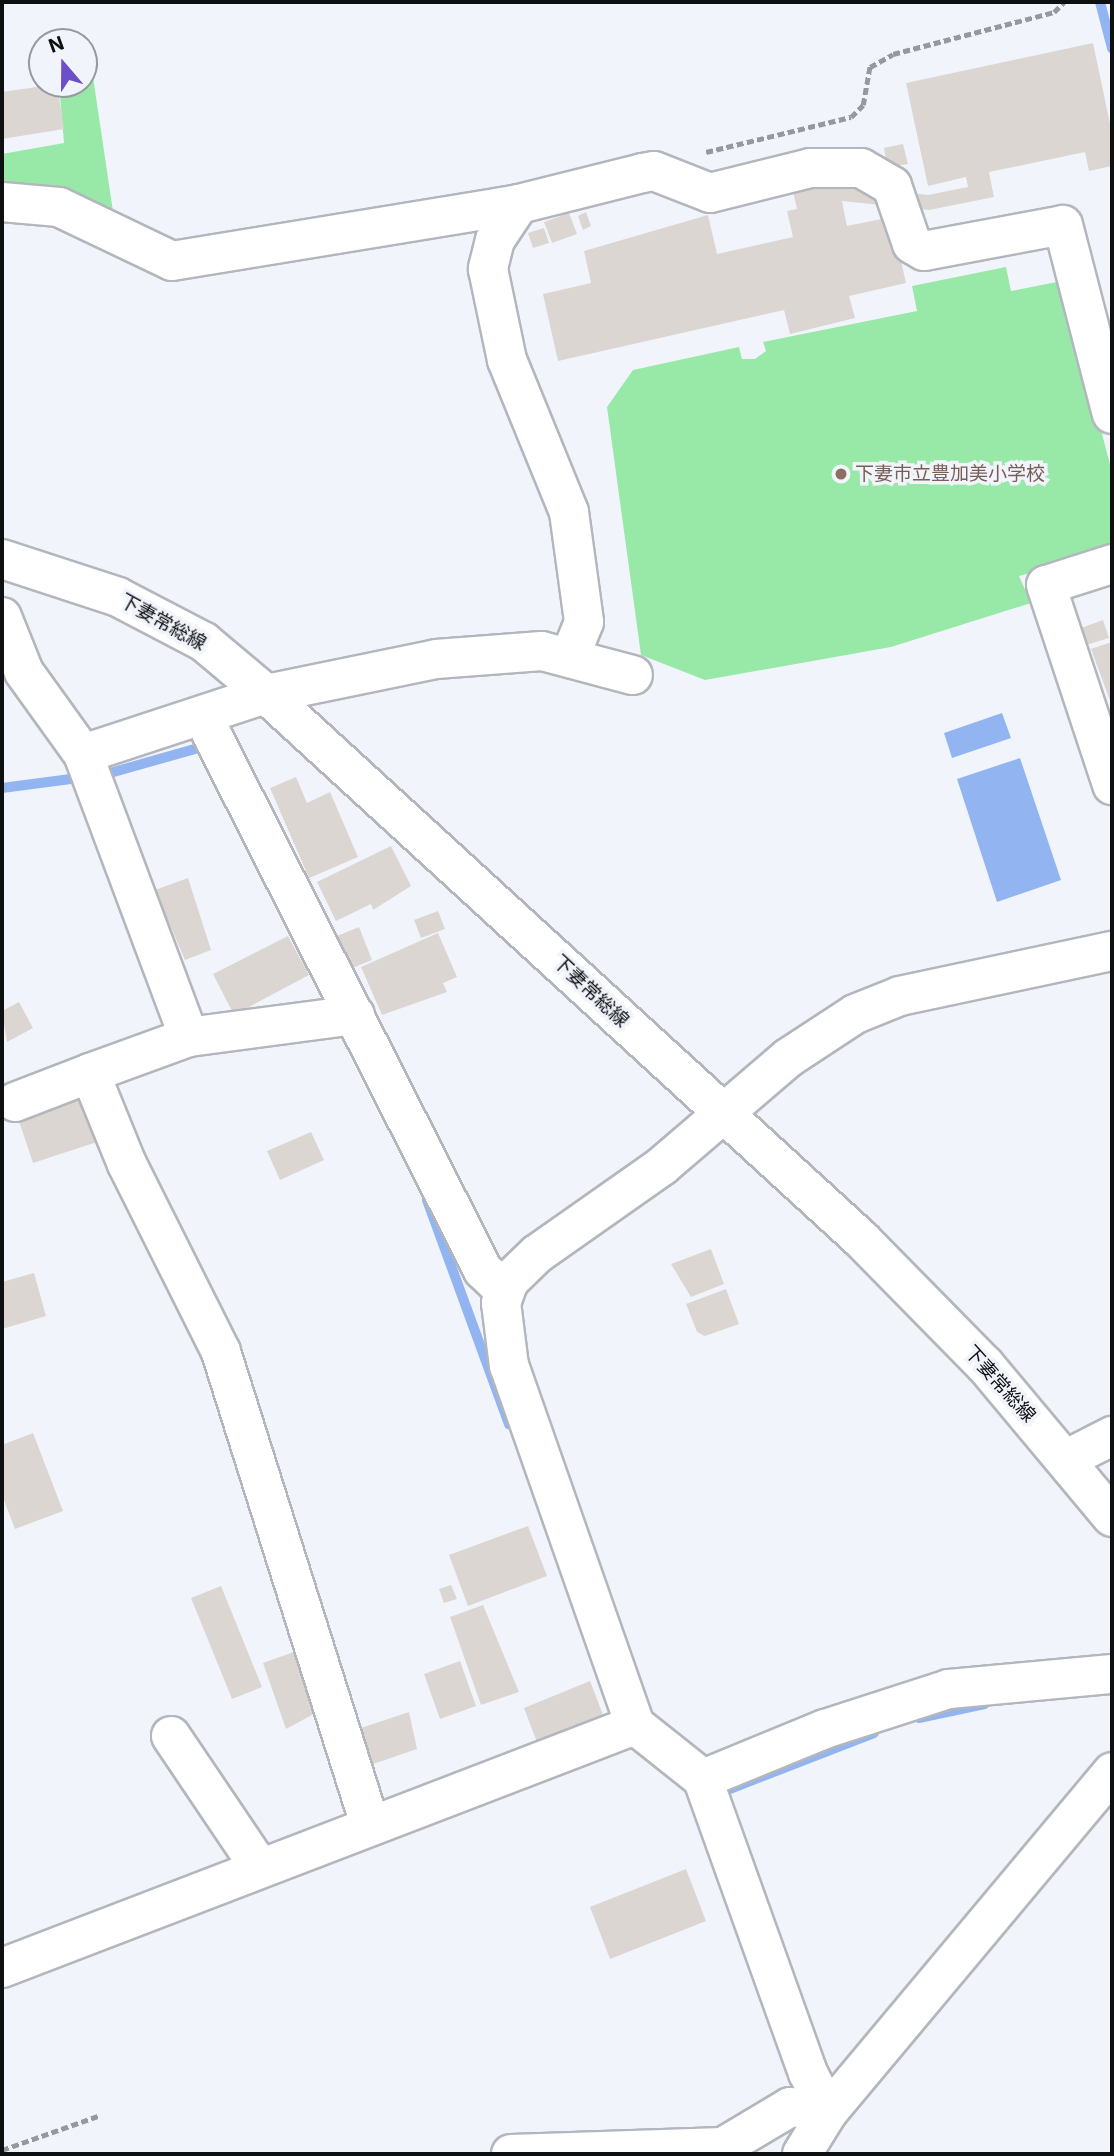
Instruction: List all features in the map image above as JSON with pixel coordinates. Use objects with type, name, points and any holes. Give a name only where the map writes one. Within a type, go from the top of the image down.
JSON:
[{"type":"street","points":[[2,202],[59,207],[173,261],[519,204],[642,173],[710,193],[836,166],[884,178],[912,244],[924,251],[1063,225],[1112,414]]},
{"type":"street","points":[[519,204],[495,240],[488,269],[507,360],[569,512],[584,622],[570,656]]},
{"type":"street","name":"下妻常総線","points":[[2,559],[118,597],[204,642],[266,694],[725,1114],[918,1295],[1068,1459],[1112,1517]]},
{"type":"street","points":[[1112,564],[1046,585],[1112,785]]},
{"type":"street","points":[[2,617],[24,672],[83,754],[190,1037]]},
{"type":"street","points":[[83,754],[203,717],[266,694],[436,659],[535,652],[570,656],[633,674]]},
{"type":"street","points":[[203,717],[346,1016],[483,1270],[506,1291]]},
{"type":"street","points":[[828,2112],[808,2073],[703,1779],[635,1726],[509,1366],[501,1328],[506,1291],[537,1254],[725,1114],[788,1058],[855,1014],[900,996],[1112,951]]},
{"type":"street","points":[[15,1102],[190,1037],[346,1016]]},
{"type":"street","points":[[90,1073],[127,1164],[221,1352],[370,1826]]},
{"type":"street","points":[[1068,1459],[1112,1436]]},
{"type":"street","points":[[703,1779],[825,1729],[948,1689],[1112,1674]]},
{"type":"street","points":[[6,1958],[260,1868],[635,1726]]},
{"type":"street","points":[[172,1735],[260,1868]]},
{"type":"street","points":[[802,2154],[828,2112],[1112,1772]]},
{"type":"street","points":[[511,2154],[723,2147],[790,2107],[828,2112]]},
{"type":"path","points":[[698,154],[851,117],[863,105],[870,67],[893,54],[1054,12],[1064,2]]},
{"type":"path","points":[[2,2150],[98,2116]]},
{"type":"green space","points":[[60,98],[96,98],[115,225],[2,194],[2,154],[64,143]]},
{"type":"green space","points":[[1006,267],[1011,291],[1062,281],[1112,472],[1112,551],[1019,576],[1031,603],[891,647],[705,680],[641,655],[607,407],[633,370],[739,347],[742,359],[755,359],[766,351],[763,342],[917,311],[912,286]]},
{"type":"water","points":[[1002,713],[1011,738],[952,758],[944,733]]},
{"type":"water","points":[[1020,758],[1061,880],[997,902],[957,779]]},
{"type":"building","points":[[1093,43],[1112,133],[1112,166],[1089,171],[1085,152],[989,172],[994,197],[929,210],[842,201],[847,226],[891,217],[906,283],[849,296],[855,318],[790,334],[784,310],[558,361],[543,294],[591,283],[584,251],[708,215],[717,254],[793,237],[787,211],[797,209],[793,192],[830,183],[928,195],[968,187],[966,177],[928,186],[906,83]]},
{"type":"building","points":[[28,88],[28,98],[59,98],[64,129],[2,139],[2,92]]},
{"type":"building","points":[[903,144],[908,164],[887,167],[884,148]]},
{"type":"building","points":[[586,212],[591,226],[583,230],[578,216]]},
{"type":"building","points":[[569,213],[577,234],[552,243],[544,222]]},
{"type":"building","points":[[544,228],[549,243],[533,248],[528,233]]},
{"type":"building","points":[[1103,620],[1109,638],[1086,645],[1081,628]]},
{"type":"building","points":[[1112,642],[1112,706],[1091,649]]},
{"type":"building","points":[[296,777],[307,803],[330,792],[358,857],[309,878],[270,788]]},
{"type":"building","points":[[391,846],[411,886],[373,910],[371,904],[336,921],[317,882]]},
{"type":"building","points":[[188,878],[211,950],[185,960],[155,890]]},
{"type":"building","points":[[438,911],[445,929],[421,938],[414,920]]},
{"type":"building","points":[[359,927],[372,960],[350,969],[337,936]]},
{"type":"building","points":[[438,933],[457,977],[443,983],[447,992],[382,1015],[361,967]]},
{"type":"building","points":[[288,936],[309,975],[234,1015],[213,974]]},
{"type":"building","points":[[19,1002],[33,1028],[7,1042],[2,1011]]},
{"type":"building","points":[[83,1089],[100,1141],[33,1163],[16,1112]]},
{"type":"building","points":[[311,1132],[324,1160],[280,1180],[267,1151]]},
{"type":"building","points":[[711,1249],[724,1284],[691,1297],[671,1264]]},
{"type":"building","points":[[34,1273],[46,1316],[2,1329],[2,1282]]},
{"type":"building","points":[[726,1289],[739,1324],[705,1336],[697,1332],[686,1304]]},
{"type":"building","points":[[33,1433],[63,1511],[15,1529],[2,1495],[2,1445]]},
{"type":"building","points":[[528,1526],[547,1576],[468,1606],[449,1555]]},
{"type":"building","points":[[451,1585],[457,1599],[444,1603],[439,1589]]},
{"type":"building","points":[[221,1586],[262,1687],[232,1699],[191,1598]]},
{"type":"building","points":[[483,1605],[519,1692],[481,1705],[450,1617]]},
{"type":"building","points":[[302,1649],[323,1709],[286,1729],[263,1663]]},
{"type":"building","points":[[460,1661],[476,1706],[440,1719],[424,1674]]},
{"type":"building","points":[[590,1681],[607,1725],[540,1750],[524,1708]]},
{"type":"building","points":[[409,1712],[417,1749],[373,1764],[361,1728]]},
{"type":"building","points":[[686,1869],[706,1921],[610,1959],[590,1907]]},
{"type":"waterway","points":[[1100,2],[1112,48]]},
{"type":"waterway","points":[[110,773],[202,747],[207,756]]},
{"type":"waterway","points":[[2,788],[78,778]]},
{"type":"waterway","points":[[427,1200],[509,1424]]},
{"type":"waterway","points":[[919,1718],[985,1704]]},
{"type":"waterway","points":[[722,1792],[874,1733]]},
{"type":"place","name":"下妻市立豊加美小学校","points":[[841,474]]}]
